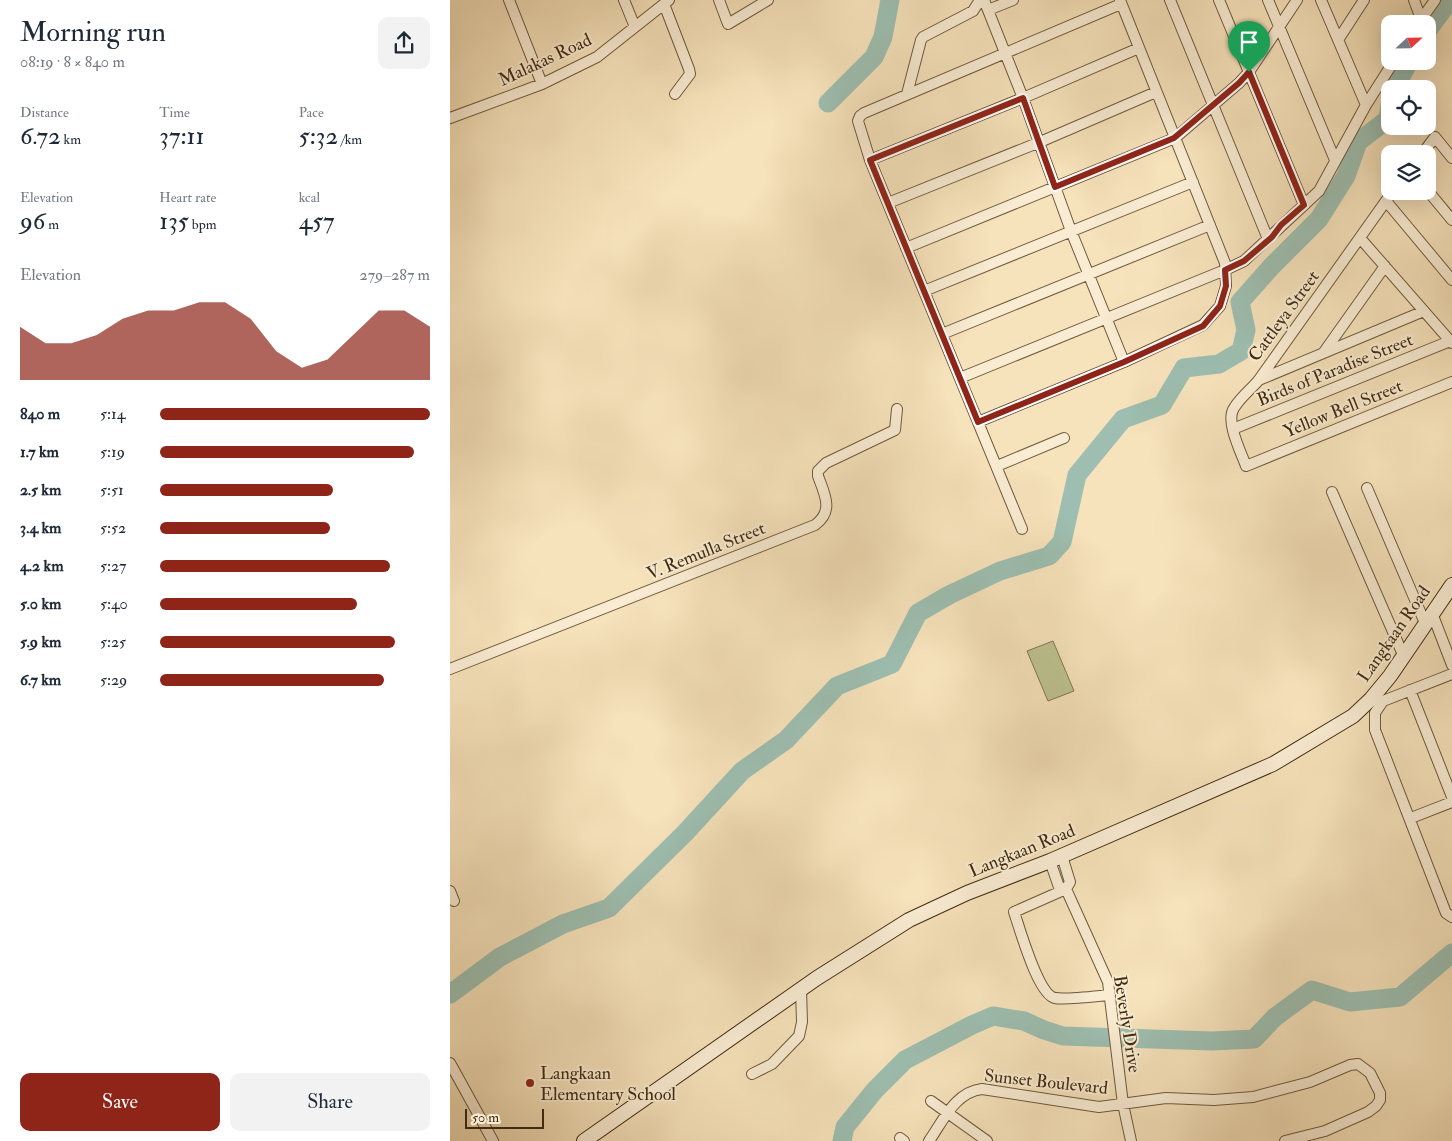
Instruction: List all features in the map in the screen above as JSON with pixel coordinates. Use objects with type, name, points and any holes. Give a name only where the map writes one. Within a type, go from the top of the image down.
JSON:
[{"type":"street","points":[[509,0],[542,84]]},
{"type":"street","points":[[624,0],[635,27]]},
{"type":"street","points":[[719,0],[728,24],[768,0]]},
{"type":"street","points":[[907,94],[923,37],[973,11],[980,0]]},
{"type":"street","points":[[984,0],[1040,142],[1071,232],[1124,362]]},
{"type":"street","points":[[988,10],[1013,0]]},
{"type":"street","points":[[1170,0],[1268,239]]},
{"type":"street","points":[[1219,0],[1304,205]]},
{"type":"street","points":[[1268,0],[1336,160]]},
{"type":"street","points":[[906,248],[1174,138],[1239,83],[1249,72],[1297,0]]},
{"type":"street","points":[[1321,0],[1366,106]]},
{"type":"street","points":[[1338,40],[1364,0]]},
{"type":"street","points":[[1414,0],[1417,15]]},
{"type":"street","points":[[1424,15],[1435,0]]},
{"type":"street","points":[[666,2],[690,74],[674,94]]},
{"type":"street","name":"Malakas Road","points":[[450,118],[542,84],[597,57],[666,2]]},
{"type":"street","points":[[978,422],[1124,362],[1203,326],[1220,306],[1226,286],[1225,263],[1120,2],[907,94],[860,116],[858,121],[870,160],[1022,529]]},
{"type":"street","points":[[870,160],[1023,98],[1139,48]]},
{"type":"street","points":[[960,378],[1244,261],[1319,191],[1366,106],[1388,70]]},
{"type":"street","points":[[888,203],[1040,142],[1156,92]]},
{"type":"street","points":[[1429,145],[1435,137],[1452,158]]},
{"type":"street","points":[[924,291],[1192,182]]},
{"type":"street","points":[[1435,200],[1452,220]]},
{"type":"street","points":[[1386,201],[1452,280]]},
{"type":"street","name":"Cattleya Street","points":[[1246,466],[1233,430],[1231,416],[1233,409],[1258,381],[1386,201]]},
{"type":"street","points":[[942,334],[1210,225]]},
{"type":"street","points":[[1360,238],[1451,342]]},
{"type":"street","points":[[1324,353],[1385,266]]},
{"type":"street","points":[[1258,381],[1424,311]]},
{"type":"street","name":"Birds of Paradise Street","points":[[1233,430],[1451,342]]},
{"type":"street","name":"Yellow Bell Street","points":[[1246,466],[1452,382]]},
{"type":"street","name":"V. Remulla Street","points":[[450,669],[815,526],[826,514],[827,507],[818,471],[826,463],[895,430],[897,409]]},
{"type":"street","points":[[997,466],[1064,438]]},
{"type":"street","points":[[1367,488],[1452,665]]},
{"type":"street","points":[[1332,492],[1404,657]]},
{"type":"street","name":"Langkaan Road","points":[[584,1141],[801,989],[909,920],[967,893],[1056,859],[1273,764],[1353,716],[1371,699],[1404,657],[1428,618],[1452,585]]},
{"type":"street","points":[[1452,674],[1383,701],[1374,713],[1375,730],[1446,913],[1452,917]]},
{"type":"street","points":[[1410,690],[1452,797]]},
{"type":"street","points":[[1410,818],[1452,802]]},
{"type":"street","name":"Beverly Drive","points":[[1056,859],[1059,887],[1066,889],[1108,982],[1123,1104],[1131,1141]]},
{"type":"street","points":[[1066,889],[1014,912],[1031,961],[1046,994],[1055,998],[1110,995]]},
{"type":"street","points":[[752,1074],[772,1064],[799,1036],[802,1022],[801,989]]},
{"type":"street","points":[[450,1063],[493,1141]]},
{"type":"street","name":"Sunset Boulevard","points":[[929,1141],[958,1100],[972,1090],[982,1089],[1098,1107],[1166,1098],[1214,1100],[1252,1097],[1310,1082],[1350,1065],[1358,1064],[1370,1073],[1378,1087],[1380,1100],[1368,1112],[1325,1131]]},
{"type":"street","points":[[931,1101],[987,1141]]},
{"type":"street","points":[[1285,1141],[1325,1131],[1329,1141]]},
{"type":"green space","points":[[1053,641],[1074,691],[1048,701],[1027,651]]},
{"type":"waterway","points":[[828,103],[874,57],[883,37],[890,0]]},
{"type":"waterway","points":[[1436,19],[1450,0]]},
{"type":"waterway","points":[[1400,80],[1404,70]]},
{"type":"waterway","points":[[450,994],[500,957],[563,924],[609,908],[685,833],[742,771],[786,740],[837,686],[892,664],[918,613],[949,595],[1000,571],[1049,556],[1062,542],[1077,475],[1123,419],[1162,405],[1184,368],[1219,364],[1241,351],[1246,330],[1240,302],[1271,267],[1319,219],[1346,176],[1358,142],[1381,124]]},
{"type":"waterway","points":[[842,1141],[845,1127],[875,1090],[905,1060],[993,1016],[1024,1021],[1063,1036],[1212,1041],[1254,1039],[1275,1017],[1312,990],[1350,1002],[1400,997],[1452,953]]},
{"type":"place","name":"Langkaan Elementary School","points":[[530,1083]]},
{"type":"route","points":[[1249,72],[1304,205],[1281,225],[1272,237],[1244,261],[1225,270],[1226,286],[1220,306],[1203,326],[1124,362],[978,422],[870,160],[1023,98],[1055,187],[1174,138],[1239,83],[1249,72]]}]
